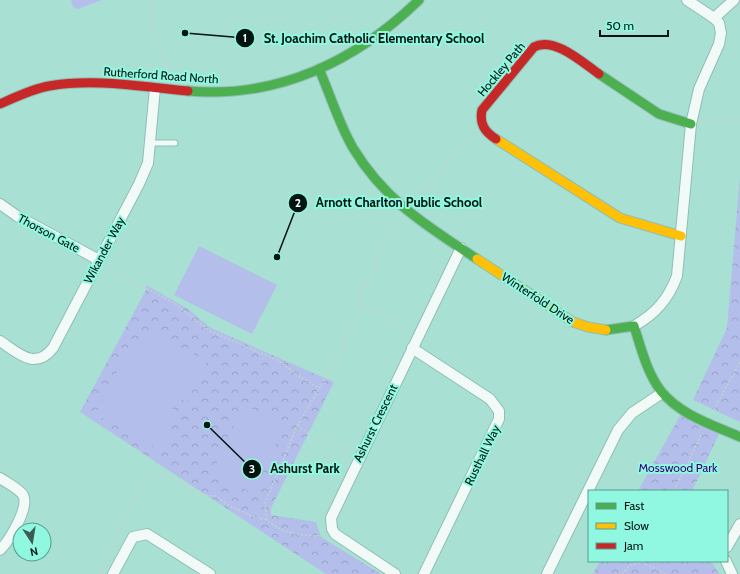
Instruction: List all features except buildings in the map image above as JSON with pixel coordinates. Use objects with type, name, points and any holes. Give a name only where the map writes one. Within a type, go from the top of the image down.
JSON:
[{"type":"street","name":"Rutherford Road North","points":[[0,104],[29,91],[68,83],[98,82],[199,92],[222,92],[275,84],[319,69],[343,58],[378,36],[401,19],[419,0]]},
{"type":"street","points":[[687,0],[714,18],[734,0]]},
{"type":"street","name":"Winterfold Drive","points":[[319,69],[352,146],[376,182],[409,213],[573,322],[597,330],[620,330],[634,326],[652,314],[669,295],[676,276],[699,89],[721,38],[720,28],[714,18]]},
{"type":"street","name":"Hockley Path","points":[[680,236],[620,218],[593,204],[490,135],[482,125],[481,114],[482,110],[531,50],[542,43],[558,47],[659,114],[694,122]]},
{"type":"street","name":"Wikander Way","points":[[0,341],[22,356],[30,359],[38,359],[49,354],[139,184],[148,163],[155,88]]},
{"type":"street","name":"Thorson Gate","points":[[0,204],[17,216],[99,260]]},
{"type":"street","name":"Ashurst Crescent","points":[[395,574],[335,534],[331,524],[331,518],[461,248]]},
{"type":"street","points":[[634,326],[648,367],[662,393],[679,407],[740,437]]},
{"type":"street","name":"Rusthall Way","points":[[412,348],[490,399],[495,404],[499,419],[424,574]]},
{"type":"street","points":[[588,490],[618,430],[632,413],[662,393]]},
{"type":"street","points":[[0,478],[18,491],[25,501],[24,508],[7,542],[0,550]]},
{"type":"street","points":[[547,574],[588,491]]},
{"type":"street","points":[[728,545],[740,524]]},
{"type":"street","points":[[113,574],[130,541],[133,537],[139,534],[147,534],[210,574]]},
{"type":"street","points":[[726,562],[732,574]]},
{"type":"lane","points":[[150,143],[174,143]]},
{"type":"path","points":[[150,0],[154,32],[170,70],[170,74]]},
{"type":"path","points":[[694,122],[740,119]]},
{"type":"path","points":[[413,208],[422,194],[447,168],[477,130]]},
{"type":"path","points":[[267,520],[265,503],[297,426],[332,367],[362,305],[361,296],[385,243],[398,231],[405,219]]},
{"type":"path","points":[[108,268],[174,303],[210,331],[279,361],[299,376],[319,388]]},
{"type":"path","points":[[362,305],[409,328]]},
{"type":"path","points":[[710,416],[740,362]]},
{"type":"path","points":[[297,426],[349,451]]},
{"type":"path","points":[[674,490],[702,432]]},
{"type":"path","points":[[101,574],[148,479],[156,473],[161,472],[201,495],[215,496],[232,507],[252,516],[267,520],[285,532],[323,536]]},
{"type":"path","points":[[622,574],[629,566],[639,562]]},
{"type":"path","points":[[644,562],[666,574]]},
{"type":"green space","points":[[71,0],[102,0],[78,9],[73,7]]},
{"type":"green space","points":[[740,176],[740,422],[693,400],[727,328]]},
{"type":"green space","points":[[199,246],[277,285],[252,334],[174,295]]},
{"type":"green space","points":[[146,285],[188,309],[211,328],[334,382],[271,508],[271,515],[316,522],[321,537],[381,574],[326,574],[80,412],[146,290]]},
{"type":"green space","points":[[147,331],[207,361],[187,402],[171,394],[173,410],[172,424],[162,451],[99,416],[97,411],[128,350],[136,354]]},
{"type":"green space","points":[[243,405],[285,424],[253,493],[212,474]]},
{"type":"green space","name":"Mosswood Park","points":[[681,414],[719,434],[692,490],[639,490]]},
{"type":"green space","points":[[599,562],[712,562],[719,574],[593,574]]},
{"type":"traffic: fast","points":[[188,91],[221,92],[253,89],[284,82],[314,71],[342,58],[369,41],[395,22],[419,0]]},
{"type":"traffic: fast","points":[[319,69],[348,139],[365,167],[393,198],[408,211],[477,259]]},
{"type":"traffic: fast","points":[[599,74],[659,114],[691,124]]},
{"type":"traffic: fast","points":[[606,330],[634,326],[645,360],[656,384],[661,391],[678,407],[687,413],[708,424],[740,437]]},
{"type":"traffic: slow","points":[[496,139],[620,218],[681,236]]},
{"type":"traffic: slow","points":[[477,259],[573,322],[588,327],[606,330]]},
{"type":"traffic: jam","points":[[496,139],[486,130],[482,123],[482,110],[534,47],[550,45],[559,48],[568,52],[599,74]]},
{"type":"traffic: jam","points":[[0,104],[36,89],[66,84],[101,83],[188,91]]},
{"type":"place","name":"St. Joachim Catholic Elementary School","points":[[185,33]]},
{"type":"place","name":"Arnott Charlton Public School","points":[[277,257]]},
{"type":"place","name":"Ashurst Park","points":[[207,425]]}]
